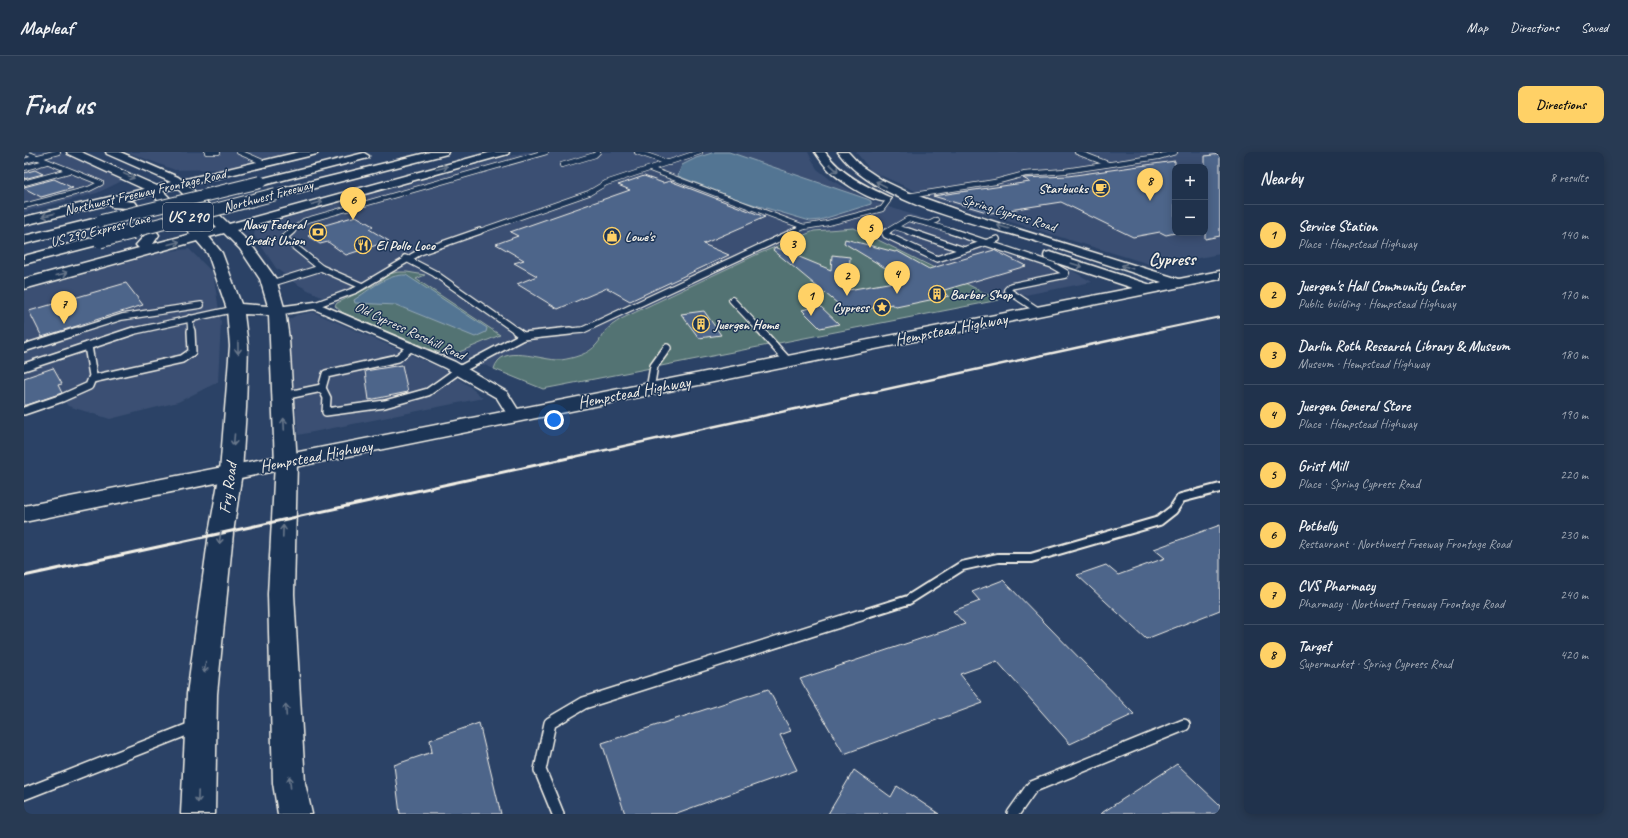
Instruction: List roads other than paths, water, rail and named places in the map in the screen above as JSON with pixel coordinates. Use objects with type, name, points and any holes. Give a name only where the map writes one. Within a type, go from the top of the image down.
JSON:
[{"type":"main road","name":"Fry Road","points":[[72,152],[154,189],[215,253],[235,309],[239,346],[236,408],[231,472],[218,556],[202,694],[198,814]]},
{"type":"main road","points":[[110,152],[156,170],[174,179],[245,246],[268,279],[277,311],[280,339],[286,462],[281,594],[289,783],[295,814]]},
{"type":"main road","name":"Northwest Freeway Frontage Road","points":[[24,221],[313,152]]},
{"type":"main road","points":[[267,188],[409,152]]},
{"type":"main road","name":"Northwest Freeway","points":[[24,260],[98,231],[267,188],[443,152]]},
{"type":"main road","points":[[24,284],[504,152]]},
{"type":"main road","name":"Northwest Freeway","points":[[24,240],[98,231],[267,188],[375,153]]},
{"type":"main road","points":[[236,170],[219,180],[218,184],[251,211],[265,212],[290,210]]},
{"type":"main road","points":[[88,205],[115,203],[131,205],[152,235],[147,243],[110,261]]},
{"type":"main road","name":"US 290 Express Lane","points":[[24,250],[98,231]]},
{"type":"main road","points":[[235,309],[277,311]]},
{"type":"street","name":"Spring Cypress Road","points":[[820,152],[845,178],[857,186],[888,201],[931,206],[1178,283]]},
{"type":"street","name":"Spring Cypress Road","points":[[843,152],[868,176],[933,222],[1151,289]]},
{"type":"street","name":"Hempstead Highway","points":[[24,514],[1220,274]]},
{"type":"street","points":[[277,311],[315,305]]},
{"type":"street","name":"Old Cypress Rosehill Road","points":[[315,305],[411,347],[459,370],[502,395],[515,416]]},
{"type":"lane","points":[[24,152],[34,158],[49,161],[68,171],[101,183],[89,189],[24,206]]},
{"type":"lane","points":[[24,161],[58,152]]},
{"type":"lane","points":[[207,152],[212,154],[218,152]]},
{"type":"lane","points":[[239,152],[265,163]]},
{"type":"lane","points":[[362,286],[321,268],[284,238],[300,223],[546,152]]},
{"type":"lane","points":[[562,165],[594,155],[598,152]]},
{"type":"lane","points":[[637,152],[669,163]]},
{"type":"lane","points":[[678,152],[690,156]]},
{"type":"lane","points":[[315,305],[333,300],[362,286],[405,258],[589,193],[606,183],[700,152]]},
{"type":"lane","points":[[1077,152],[1109,165]]},
{"type":"lane","points":[[905,203],[1025,174],[1061,172],[1109,165],[1158,157],[1174,152]]},
{"type":"lane","points":[[24,168],[49,161]]},
{"type":"lane","points":[[650,169],[804,227]]},
{"type":"lane","points":[[24,183],[68,171]]},
{"type":"lane","points":[[411,347],[398,358],[326,374],[322,388],[327,398],[326,412],[385,404],[428,392],[459,370],[523,336],[583,330],[804,227],[828,223],[882,209],[888,201]]},
{"type":"lane","points":[[933,222],[908,219],[885,233],[886,235],[937,259],[991,241],[1052,265],[1066,273],[1065,275],[1011,286],[1008,290],[1039,311]]},
{"type":"lane","points":[[895,227],[964,250]]},
{"type":"lane","points":[[405,258],[434,273],[523,336]]},
{"type":"lane","points":[[269,284],[321,268]]},
{"type":"lane","points":[[732,300],[788,361]]},
{"type":"lane","points":[[24,348],[122,317],[201,305]]},
{"type":"lane","points":[[24,367],[137,330],[235,309]]},
{"type":"lane","points":[[92,379],[182,359],[192,352],[190,318]]},
{"type":"lane","points":[[24,411],[62,398],[88,386],[93,376],[88,346]]},
{"type":"lane","points":[[650,389],[654,366],[667,348]]},
{"type":"lane","points":[[283,396],[322,388]]},
{"type":"lane","points":[[558,814],[540,770],[550,724],[584,703],[908,600],[962,566],[998,558],[1031,558],[1159,521],[1173,510],[1181,498],[1220,488]]},
{"type":"lane","points":[[24,794],[201,724]]},
{"type":"lane","points":[[1013,814],[1032,787],[1184,724]]},
{"type":"railway","points":[[1149,332],[1220,317]]},
{"type":"railway","points":[[569,458],[1154,331]]},
{"type":"railway","points":[[24,576],[573,457]]},
{"type":"place","name":"Starbucks","points":[[1101,188]]},
{"type":"place","name":"Target","points":[[1150,201]]},
{"type":"place","name":"Potbelly","points":[[353,220]]},
{"type":"place","name":"Navy Federal Credit Union","points":[[318,232]]},
{"type":"place","name":"Lowe's","points":[[612,236]]},
{"type":"place","name":"El Pollo Loco","points":[[363,245]]},
{"type":"place","name":"Grist Mill","points":[[870,248]]},
{"type":"place","name":"Darlin Roth Research Library & Museum","points":[[793,264]]},
{"type":"place","name":"Juergen General Store","points":[[897,294]]},
{"type":"place","name":"Barber Shop","points":[[937,294]]},
{"type":"place","name":"Juergen's Hall Community Center","points":[[847,296]]},
{"type":"place","name":"Cypress","points":[[882,307]]},
{"type":"place","name":"Service Station","points":[[811,316]]},
{"type":"place","name":"CVS Pharmacy","points":[[64,324]]},
{"type":"place","name":"Juergen Home","points":[[701,324]]},
{"type":"district","name":"Cypress","points":[[1172,259]]}]
